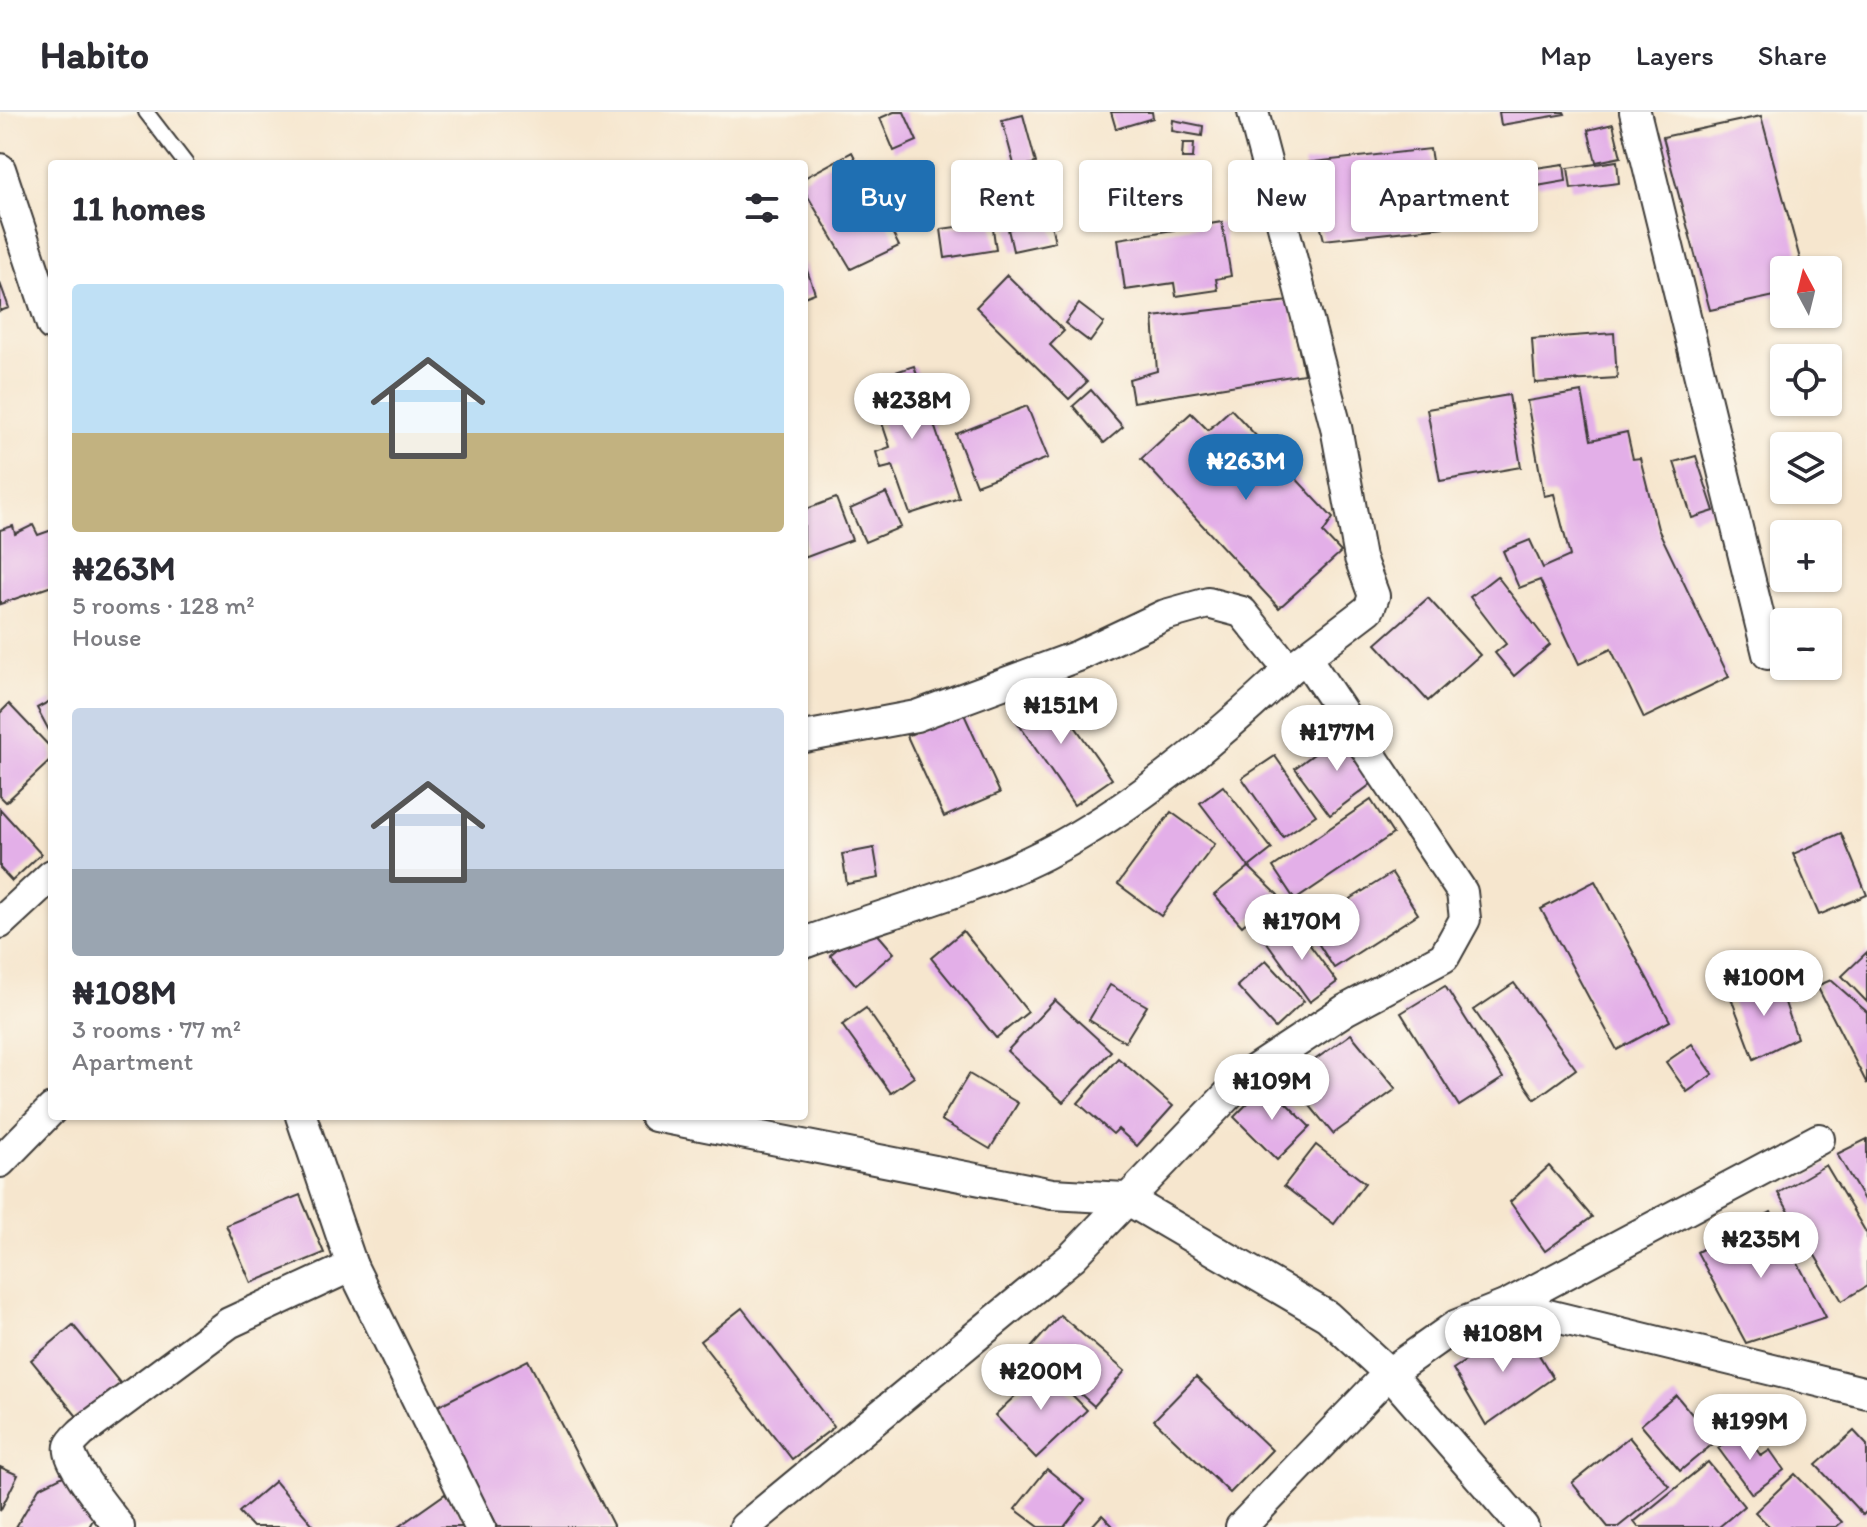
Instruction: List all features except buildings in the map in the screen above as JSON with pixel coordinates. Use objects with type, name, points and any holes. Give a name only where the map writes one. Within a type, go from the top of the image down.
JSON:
[{"type":"street","points":[[808,942],[1043,855],[1099,822],[1233,722],[1297,664],[1369,609],[1374,596],[1360,558],[1336,427],[1253,112]]},
{"type":"street","points":[[1635,112],[1768,654]]},
{"type":"street","points":[[0,169],[48,313]]},
{"type":"street","points":[[745,1527],[1072,1257],[1125,1198],[1247,1075],[1345,1010],[1444,957],[1465,919],[1462,892],[1297,664],[1242,612],[1208,603],[1165,615],[1078,656],[916,716],[808,736]]},
{"type":"street","points":[[0,923],[48,879]]},
{"type":"street","points":[[0,1162],[48,1113]]},
{"type":"street","points":[[302,1120],[352,1266],[480,1527]]},
{"type":"street","points":[[675,1120],[1052,1194],[1125,1198],[1327,1316],[1389,1373],[1523,1527]]},
{"type":"street","points":[[1241,1527],[1389,1373],[1457,1325],[1507,1305],[1819,1139]]},
{"type":"street","points":[[119,1527],[76,1466],[70,1455],[70,1445],[82,1432],[229,1323],[352,1266]]},
{"type":"street","points":[[1507,1305],[1867,1393]]},
{"type":"lane","points":[[146,112],[183,160]]}]
